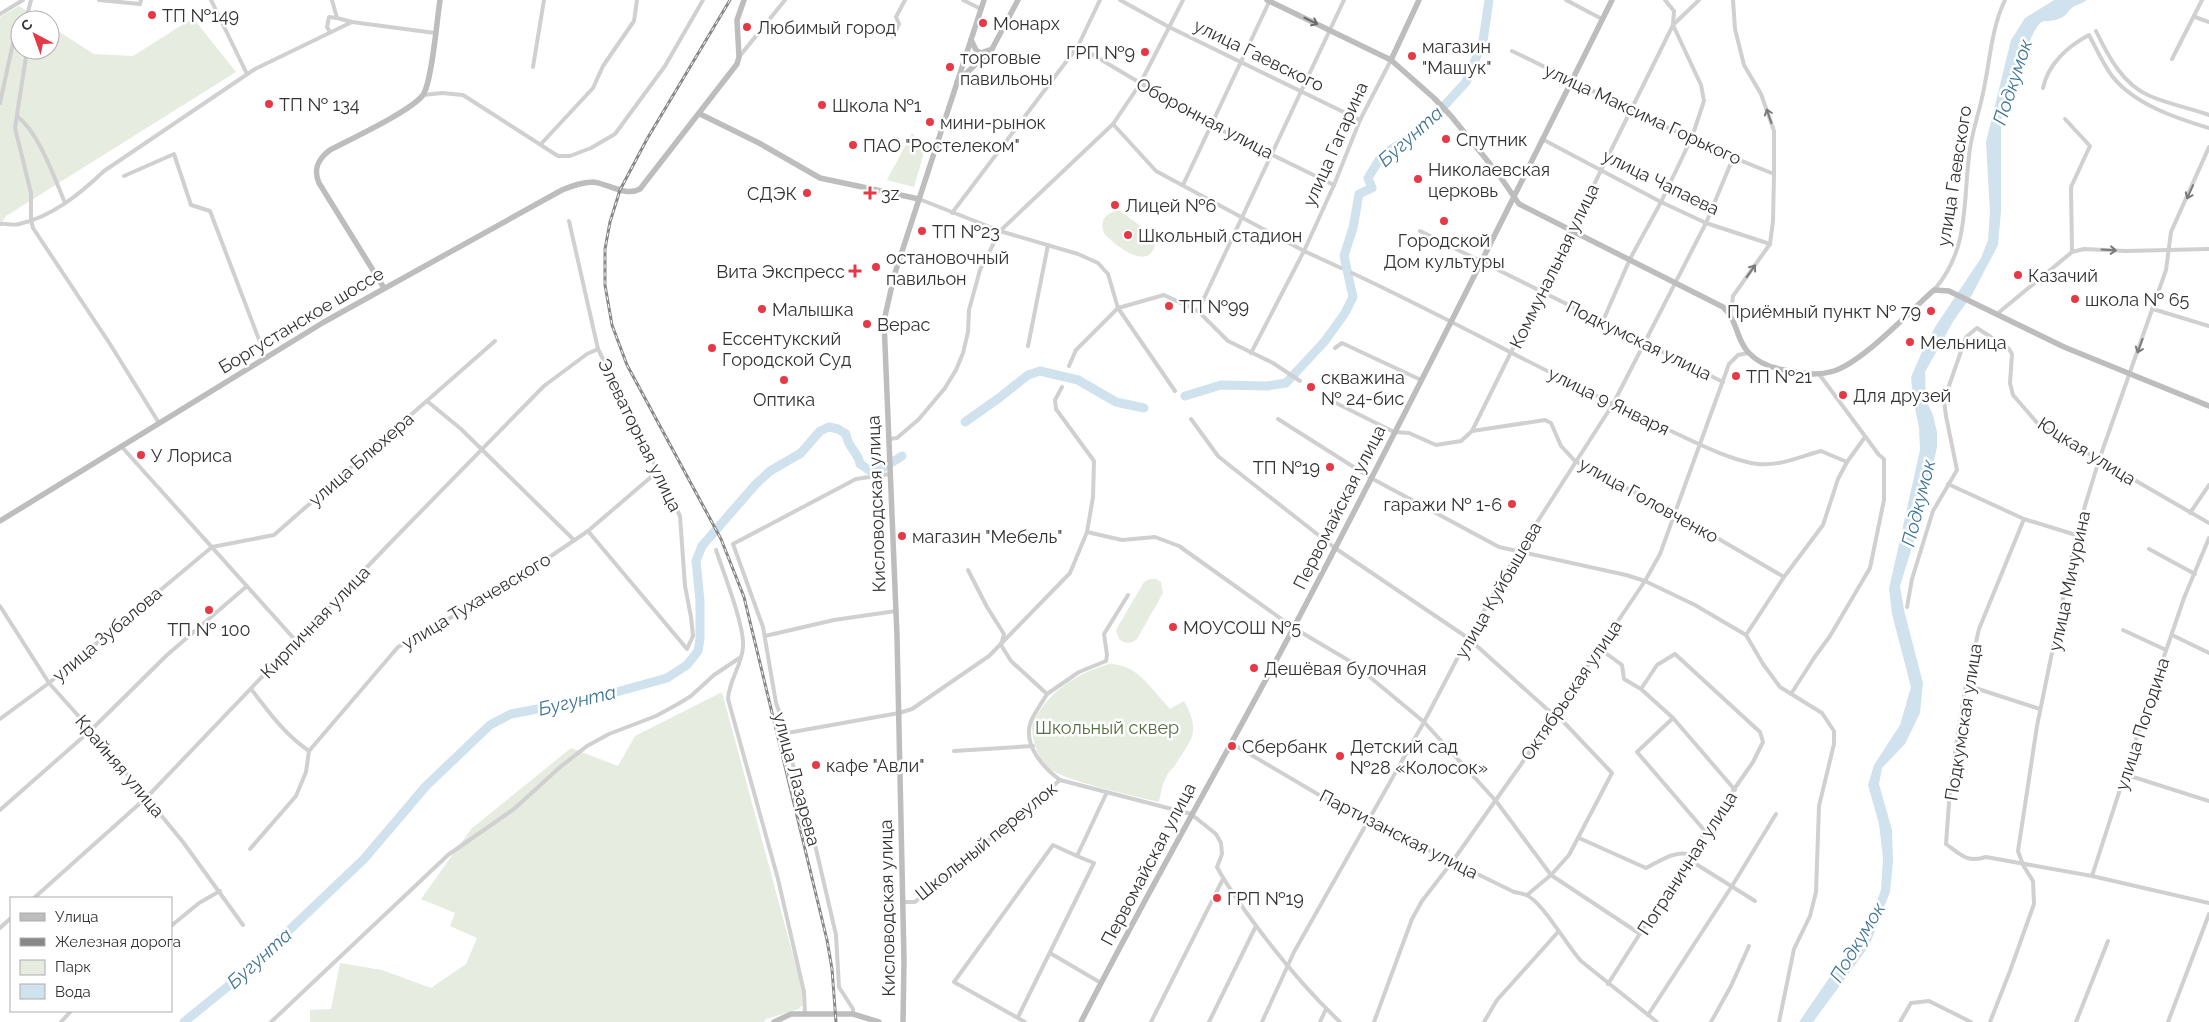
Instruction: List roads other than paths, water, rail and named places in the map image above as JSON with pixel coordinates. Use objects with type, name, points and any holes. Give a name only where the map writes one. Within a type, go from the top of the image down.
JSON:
[{"type":"street","points":[[0,14],[23,0]]},
{"type":"street","points":[[99,0],[140,4],[141,0]]},
{"type":"street","points":[[211,0],[247,74]]},
{"type":"street","points":[[332,0],[337,18]]},
{"type":"street","points":[[384,288],[319,183],[316,167],[323,155],[330,150],[406,108],[423,95],[429,80],[440,0]]},
{"type":"street","points":[[534,67],[544,0]]},
{"type":"street","points":[[541,144],[593,88],[603,66],[634,21],[637,0]]},
{"type":"street","points":[[423,95],[442,93],[462,96],[558,156],[570,156],[591,148],[615,134],[665,66],[703,0]]},
{"type":"street","points":[[739,57],[737,20],[744,0]]},
{"type":"street","points":[[785,0],[739,57],[731,72],[700,114],[759,143],[820,178],[919,199],[1000,231],[1078,254],[1098,264],[1108,274],[1118,308],[1175,391]]},
{"type":"street","points":[[893,37],[900,24],[896,18],[905,0]]},
{"type":"street","points":[[963,0],[981,9]]},
{"type":"street","name":"Кисловодская улица","points":[[903,1022],[904,961],[896,611],[884,321],[894,276],[984,0]]},
{"type":"street","points":[[956,84],[992,50],[1018,0]]},
{"type":"street","points":[[952,213],[1078,46],[1100,0]]},
{"type":"street","name":"улица Гаевского","points":[[1120,0],[1169,27],[1360,120]]},
{"type":"street","points":[[889,439],[898,438],[919,419],[956,370],[963,353],[968,332],[969,310],[980,270],[1000,231],[1113,124],[1140,84],[1183,0]]},
{"type":"street","points":[[1184,185],[1269,0],[1390,60],[1434,98],[1451,116],[1525,208],[1723,306],[1731,314],[1742,344],[1748,353]]},
{"type":"street","points":[[1198,311],[1302,93],[1344,0]]},
{"type":"street","name":"улица Гагарина","points":[[1251,353],[1304,251],[1334,185],[1360,120],[1419,0]]},
{"type":"street","points":[[1566,0],[1602,19]]},
{"type":"street","name":"Первомайская улица","points":[[1081,1022],[1191,814],[1294,628],[1513,195],[1573,81],[1612,0]]},
{"type":"street","points":[[1602,323],[1630,260],[1661,202],[1692,137],[1704,101],[1701,85],[1673,25],[1674,12],[1665,0]]},
{"type":"street","name":"Коммунальная улица","points":[[1472,431],[1673,25],[1699,0]]},
{"type":"street","points":[[1731,314],[1733,296],[1770,244],[1773,221],[1774,174],[1774,131],[1761,94],[1744,65],[1735,29],[1733,0]]},
{"type":"street","name":"улица Гаевского","points":[[1748,353],[1774,368],[1804,374],[1819,374],[1839,369],[1860,356],[1934,290],[1950,269],[1960,243],[1969,154],[1974,125],[1983,94],[1996,24],[2005,0]]},
{"type":"street","points":[[2172,59],[2202,0]]},
{"type":"street","points":[[330,32],[327,27],[329,17],[352,22],[435,33]]},
{"type":"street","points":[[2195,17],[2209,22]]},
{"type":"street","points":[[0,223],[18,225],[54,211],[88,186],[104,171],[247,74],[352,22]]},
{"type":"street","points":[[2096,32],[2106,53],[2121,74],[2148,95],[2209,115]]},
{"type":"street","points":[[2043,88],[2045,77],[2063,53],[2089,35],[2112,76],[2134,97],[2158,109],[2209,128]]},
{"type":"street","points":[[971,40],[976,50],[981,53],[992,50]]},
{"type":"street","name":"Оборонная улица","points":[[1078,46],[1211,125],[1334,185]]},
{"type":"street","name":"улица Максима Горького","points":[[1512,51],[1631,111],[1692,137],[1733,158],[1774,174]]},
{"type":"street","points":[[0,103],[10,57]]},
{"type":"street","points":[[25,60],[15,128],[31,193],[31,220],[33,228],[110,344],[159,423]]},
{"type":"street","name":"Боргустанское шоссе","points":[[0,521],[384,288],[571,186],[596,183],[628,193],[640,189],[700,114]]},
{"type":"street","points":[[16,116],[27,124],[55,178],[65,203]]},
{"type":"street","points":[[2065,119],[2090,146],[2071,187],[2072,252]]},
{"type":"street","points":[[1113,124],[1156,171],[1243,216],[1304,251],[1341,268]]},
{"type":"street","name":"улица Чапаева","points":[[1542,139],[1661,202],[1706,223],[1770,244]]},
{"type":"street","name":"улица Мичурина","points":[[1990,1022],[2034,904],[2033,881],[2023,865],[2018,851],[2040,709],[2076,535],[2099,460],[2166,270],[2171,232],[2209,147]]},
{"type":"street","points":[[124,176],[174,154],[191,205],[210,211],[266,358]]},
{"type":"street","name":"улица Куйбышева","points":[[1262,1022],[1294,952],[1424,722],[1468,638],[1518,552],[1613,404],[1706,223],[1733,158]]},
{"type":"street","name":"Элеваторная улица","points":[[570,221],[598,349],[680,516],[685,586],[692,616],[693,636],[687,649],[588,531]]},
{"type":"street","name":"Подкумская улица","points":[[1420,232],[1480,260],[1602,323],[1723,382]]},
{"type":"street","points":[[1028,346],[1048,245]]},
{"type":"street","points":[[1996,314],[2072,252],[2084,249],[2209,249]]},
{"type":"street","name":"улица 9 Января","points":[[1352,273],[1451,320],[1613,404],[1701,445],[1756,464],[1774,465],[1820,451],[1847,462]]},
{"type":"street","points":[[1934,290],[1949,291],[2064,347],[2209,406]]},
{"type":"street","points":[[1070,366],[1076,350],[1118,308],[1164,295],[1198,311],[1228,341],[1273,363],[1300,381]]},
{"type":"street","points":[[2153,309],[2209,326]]},
{"type":"street","name":"Юцкая улица","points":[[1948,484],[1957,470],[1944,400],[1966,337],[1977,328],[2009,349],[2012,354],[2010,383],[2013,395],[2039,426],[2209,524]]},
{"type":"street","name":"улица Блюхера","points":[[212,547],[274,535],[495,341]]},
{"type":"street","points":[[1335,348],[1342,343],[1421,380]]},
{"type":"street","name":"Кирпичная улица","points":[[35,897],[147,797],[544,386],[587,354],[598,349]]},
{"type":"street","name":"Октябрьская улица","points":[[1374,1022],[1412,919],[1422,901],[1496,801],[1645,581],[1660,554],[1676,514],[1729,364],[1738,355],[1748,353]]},
{"type":"street","points":[[1791,694],[1830,636],[1870,568],[1884,500],[1884,459],[1865,437],[1819,374]]},
{"type":"street","points":[[787,733],[898,714],[912,709],[989,656],[1070,573],[1087,532],[1092,497],[1094,461],[1056,409],[1056,400],[1062,387]]},
{"type":"street","points":[[427,400],[482,450],[574,540]]},
{"type":"street","name":"улица Головченко","points":[[1330,400],[1394,432],[1409,433],[1436,445],[1461,441],[1472,431],[1545,420],[1551,423],[1562,446],[1575,461],[1676,514],[1784,577]]},
{"type":"street","points":[[1191,419],[1218,456],[1229,465],[1335,548],[1468,638],[1543,706],[1556,714],[1612,774],[1569,855],[1551,875],[1527,895]]},
{"type":"street","points":[[1278,419],[1371,478],[1499,547],[1579,563],[1645,581],[1695,605],[1746,635],[1763,664],[1780,687],[1822,714],[1834,731],[1834,744],[1819,806],[1816,892],[1810,916],[1794,949],[1778,1022]]},
{"type":"street","points":[[1746,635],[1784,577],[1823,525],[1838,479],[1847,462],[1865,437]]},
{"type":"street","points":[[121,446],[297,642]]},
{"type":"street","name":"улица Тухачевского","points":[[309,751],[398,647],[495,593],[588,531],[658,471]]},
{"type":"street","name":"улица Лазарева","points":[[853,1014],[853,1009],[840,987],[836,935],[787,733],[776,703],[765,636],[733,544],[856,479],[891,474]]},
{"type":"street","points":[[1907,606],[1912,579],[1933,511],[1948,484],[2024,519],[2076,535]]},
{"type":"street","points":[[2190,512],[2209,485]]},
{"type":"street","name":"Подкумская улица","points":[[2023,865],[1986,857],[1976,860],[1967,858],[1946,844],[1950,789],[1966,685],[1979,630],[2024,519]]},
{"type":"street","points":[[1087,532],[1122,540],[1155,537],[1179,546],[1294,628],[1353,663],[1424,722],[1496,801],[1551,875],[1640,934]]},
{"type":"street","name":"улица Погодина","points":[[2092,876],[2166,650],[2209,538]]},
{"type":"street","name":"улица Зубалова","points":[[0,719],[49,683],[212,547]]},
{"type":"street","points":[[2149,549],[2195,574]]},
{"type":"street","points":[[716,550],[744,646],[729,686],[728,699],[780,887],[804,992],[805,1014]]},
{"type":"street","points":[[968,570],[987,607],[1004,634],[1001,645],[1011,661],[1047,694]]},
{"type":"street","points":[[0,810],[90,730],[167,655],[247,586]]},
{"type":"street","points":[[1060,780],[1044,766],[1033,746],[1030,737],[1030,725],[1047,694],[1079,672],[1106,661],[1104,634],[1128,595]]},
{"type":"street","name":"Крайняя улица","points":[[0,606],[49,683],[147,797],[220,891],[243,925]]},
{"type":"street","points":[[765,636],[834,620],[896,611]]},
{"type":"street","points":[[2124,630],[2166,650]]},
{"type":"street","points":[[2172,635],[2209,654]]},
{"type":"street","points":[[1600,649],[1622,664],[1624,679],[1642,689],[1673,718],[1735,790]]},
{"type":"street","name":"Пограничная улица","points":[[1608,984],[1705,831],[1735,790],[1763,742],[1760,732],[1674,654],[1657,665],[1642,689]]},
{"type":"street","points":[[271,1022],[448,855],[514,809],[581,750],[597,739],[630,724],[656,716],[678,704],[691,696],[714,675],[741,657]]},
{"type":"street","points":[[1966,685],[2040,709]]},
{"type":"street","points":[[250,849],[296,796],[306,772],[309,751],[296,742],[280,726],[251,689]]},
{"type":"street","points":[[1673,718],[1637,752],[1705,831]]},
{"type":"street","name":"Партизанская улица","points":[[1231,743],[1330,802],[1514,892],[1527,895],[1545,913],[1581,961],[1657,1022]]},
{"type":"street","points":[[954,751],[1033,746]]},
{"type":"street","points":[[2124,774],[2209,800]]},
{"type":"street","name":"Школьный переулок","points":[[902,902],[915,902],[1060,780],[1191,814],[1216,834],[1221,843],[1222,854],[1218,867],[1223,879]]},
{"type":"street","points":[[1077,856],[1107,792]]},
{"type":"street","points":[[1648,1015],[1732,886],[1776,814]]},
{"type":"street","points":[[1579,838],[1646,868],[1669,857],[1686,853],[1689,857],[1755,901]]},
{"type":"street","points":[[1018,1017],[1094,863],[1053,845],[954,982],[1025,1022]]},
{"type":"street","points":[[2023,865],[2092,876],[2209,903]]},
{"type":"street","points":[[1151,1022],[1223,879],[1288,967],[1340,1022]]},
{"type":"street","points":[[172,925],[199,903],[220,891]]},
{"type":"street","points":[[2168,1022],[2209,914]]},
{"type":"street","points":[[1209,1022],[1256,926]]},
{"type":"street","points":[[1484,1022],[1497,1000],[1558,932]]},
{"type":"street","points":[[2076,1022],[2108,941]]},
{"type":"street","points":[[1711,1022],[1731,986],[1749,946]]},
{"type":"street","points":[[1050,953],[1101,982]]},
{"type":"street","points":[[1900,1022],[1911,1003],[1929,1001],[1971,1022]]},
{"type":"street","points":[[1320,1022],[1326,1009]]},
{"type":"street","points":[[61,1022],[70,1012]]},
{"type":"street","points":[[774,1022],[791,1014],[853,1014],[879,1022]]},
{"type":"water","name":"Подкумок","points":[[2054,0],[2087,0],[2073,7],[2061,18],[2041,22],[2031,38],[2001,120],[2001,211],[1998,245],[1972,295],[1954,320],[1925,372],[1926,400],[1933,415],[1937,432],[1937,447],[1922,515],[1900,586],[1904,610],[1923,683],[1920,713],[1905,744],[1882,768],[1879,784],[1892,830],[1893,861],[1890,892],[1869,946],[1813,1022],[1799,1022],[1871,917],[1881,890],[1883,858],[1879,824],[1868,785],[1874,765],[1900,725],[1911,687],[1892,614],[1889,589],[1920,450],[1919,428],[1911,377],[1935,327],[1981,258],[1988,240],[1990,212],[1986,142],[2011,40],[2025,18]]},
{"type":"waterway","name":"Бугунта","points":[[1185,396],[1221,385],[1267,386],[1286,383],[1325,341],[1345,313],[1353,297],[1344,256],[1353,228],[1359,194],[1372,188],[1368,178],[1379,160],[1387,152],[1423,129],[1466,82],[1483,41],[1489,0]]},
{"type":"waterway","name":"Бугунта","points":[[965,422],[1028,375],[1040,371],[1078,380],[1116,402],[1144,408]]},
{"type":"waterway","name":"Бугунта","points":[[184,1022],[242,975],[364,859],[426,786],[490,725],[511,714],[595,698],[667,678],[687,665],[698,651],[700,639],[700,601],[696,561],[702,546],[755,485],[770,471],[801,453],[820,431],[829,427],[838,429],[846,434],[860,464],[872,472],[883,468],[902,456]]},
{"type":"railway","points":[[730,0],[647,139],[620,190],[610,222],[605,249],[605,285],[612,325],[627,365],[721,539],[744,597],[827,940],[832,969],[836,1022]]},
{"type":"place","name":"ТП №149","points":[[152,15]]},
{"type":"place","name":"Монарх","points":[[983,23]]},
{"type":"place","name":"Любимый город","points":[[747,27]]},
{"type":"place","name":"ГРП №9","points":[[1145,52]]},
{"type":"place","name":"магазин \"Машук\"","points":[[1412,56]]},
{"type":"place","name":"торговые павильоны","points":[[950,67]]},
{"type":"place","name":"ТП № 134","points":[[269,104]]},
{"type":"place","name":"Школа №1","points":[[822,105]]},
{"type":"place","name":"мини-рынок","points":[[930,122]]},
{"type":"place","name":"Спутник","points":[[1446,139]]},
{"type":"place","name":"ПАО \"Ростелеком\"","points":[[853,145]]},
{"type":"place","name":"Николаевская церковь","points":[[1418,179]]},
{"type":"place","name":"СДЭК","points":[[807,193]]},
{"type":"place","name":"3z","points":[[870,193]]},
{"type":"place","name":"Лицей №6","points":[[1115,205]]},
{"type":"place","name":"Городской Дом культуры","points":[[1444,221]]},
{"type":"place","name":"ТП №23","points":[[922,231]]},
{"type":"place","name":"Школьный стадион","points":[[1128,235]]},
{"type":"place","name":"остановочный павильон","points":[[876,267]]},
{"type":"place","name":"Вита Экспресс","points":[[855,271]]},
{"type":"place","name":"Казачий","points":[[2018,275]]},
{"type":"place","name":"школа № 65","points":[[2075,299]]},
{"type":"place","name":"ТП №99","points":[[1169,306]]},
{"type":"place","name":"Малышка","points":[[762,309]]},
{"type":"place","name":"Приёмный пункт № 79","points":[[1931,311]]},
{"type":"place","name":"Верас","points":[[867,324]]},
{"type":"place","name":"Мельница","points":[[1910,342]]},
{"type":"place","name":"Ессентукский Городской Суд","points":[[712,348]]},
{"type":"place","name":"ТП №21","points":[[1736,376]]},
{"type":"place","name":"Оптика","points":[[784,380]]},
{"type":"place","name":"скважина № 24-бис","points":[[1311,387]]},
{"type":"place","name":"Для друзей","points":[[1843,395]]},
{"type":"place","name":"У Лориса","points":[[141,455]]},
{"type":"place","name":"ТП №19","points":[[1330,467]]},
{"type":"place","name":"гаражи № 1-6","points":[[1512,504]]},
{"type":"place","name":"магазин \"Мебель\"","points":[[902,536]]},
{"type":"place","name":"ТП № 100","points":[[209,610]]},
{"type":"place","name":"МОУСОШ №5","points":[[1173,627]]},
{"type":"place","name":"Дешёвая булочная","points":[[1254,668]]},
{"type":"place","name":"Сбербанк","points":[[1232,746]]},
{"type":"place","name":"Детский сад №28 «Колосок»","points":[[1340,756]]},
{"type":"place","name":"кафе \"Авли\"","points":[[816,765]]},
{"type":"place","name":"ГРП №19","points":[[1217,898]]},
{"type":"park label","name":"Школьный сквер","points":[[1107,727]]}]
